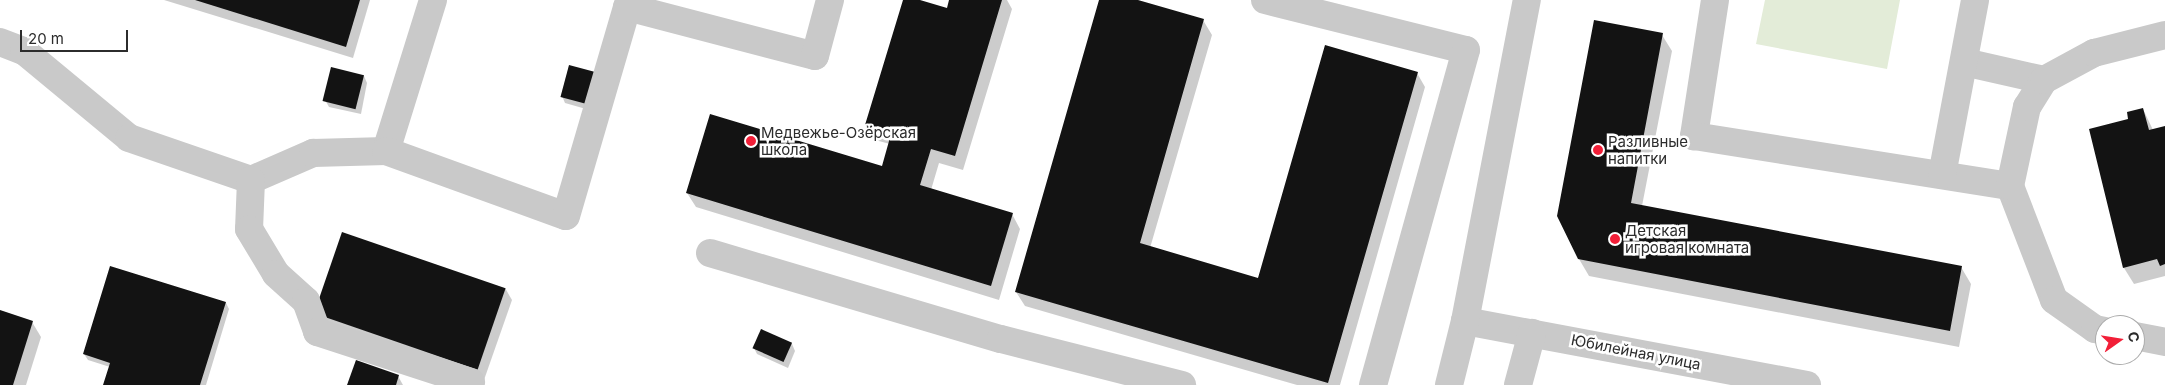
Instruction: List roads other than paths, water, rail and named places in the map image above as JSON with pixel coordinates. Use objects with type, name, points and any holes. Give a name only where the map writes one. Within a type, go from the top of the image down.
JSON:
[{"type":"street","points":[[386,151],[433,0]]},
{"type":"street","points":[[0,42],[24,51],[129,138],[251,180],[313,153],[386,151],[566,216],[627,8],[815,56],[830,0]]},
{"type":"street","points":[[1265,0],[1466,50],[1373,385]]},
{"type":"street","points":[[1450,385],[1465,321],[1526,0]]},
{"type":"street","points":[[1715,0],[1694,136],[2010,186]]},
{"type":"street","points":[[1942,175],[1975,0]]},
{"type":"street","points":[[2095,329],[2054,300],[2010,186],[2027,107],[2044,80],[2094,53],[2165,34]]},
{"type":"street","points":[[1964,62],[2044,80]]},
{"type":"street","points":[[251,180],[250,229],[276,274],[306,301],[317,332],[471,382]]},
{"type":"street","points":[[710,253],[1001,339],[1182,385]]},
{"type":"street","name":"Юбилейная улица","points":[[1465,321],[1807,385]]},
{"type":"street","points":[[1518,385],[1532,333]]},
{"type":"street","points":[[2145,338],[2165,342]]},
{"type":"place","name":"Медвежье-Озёрская школа","points":[[751,141]]},
{"type":"place","name":"Разливные напитки","points":[[1598,150]]},
{"type":"place","name":"Детская игровая комната","points":[[1615,239]]}]
